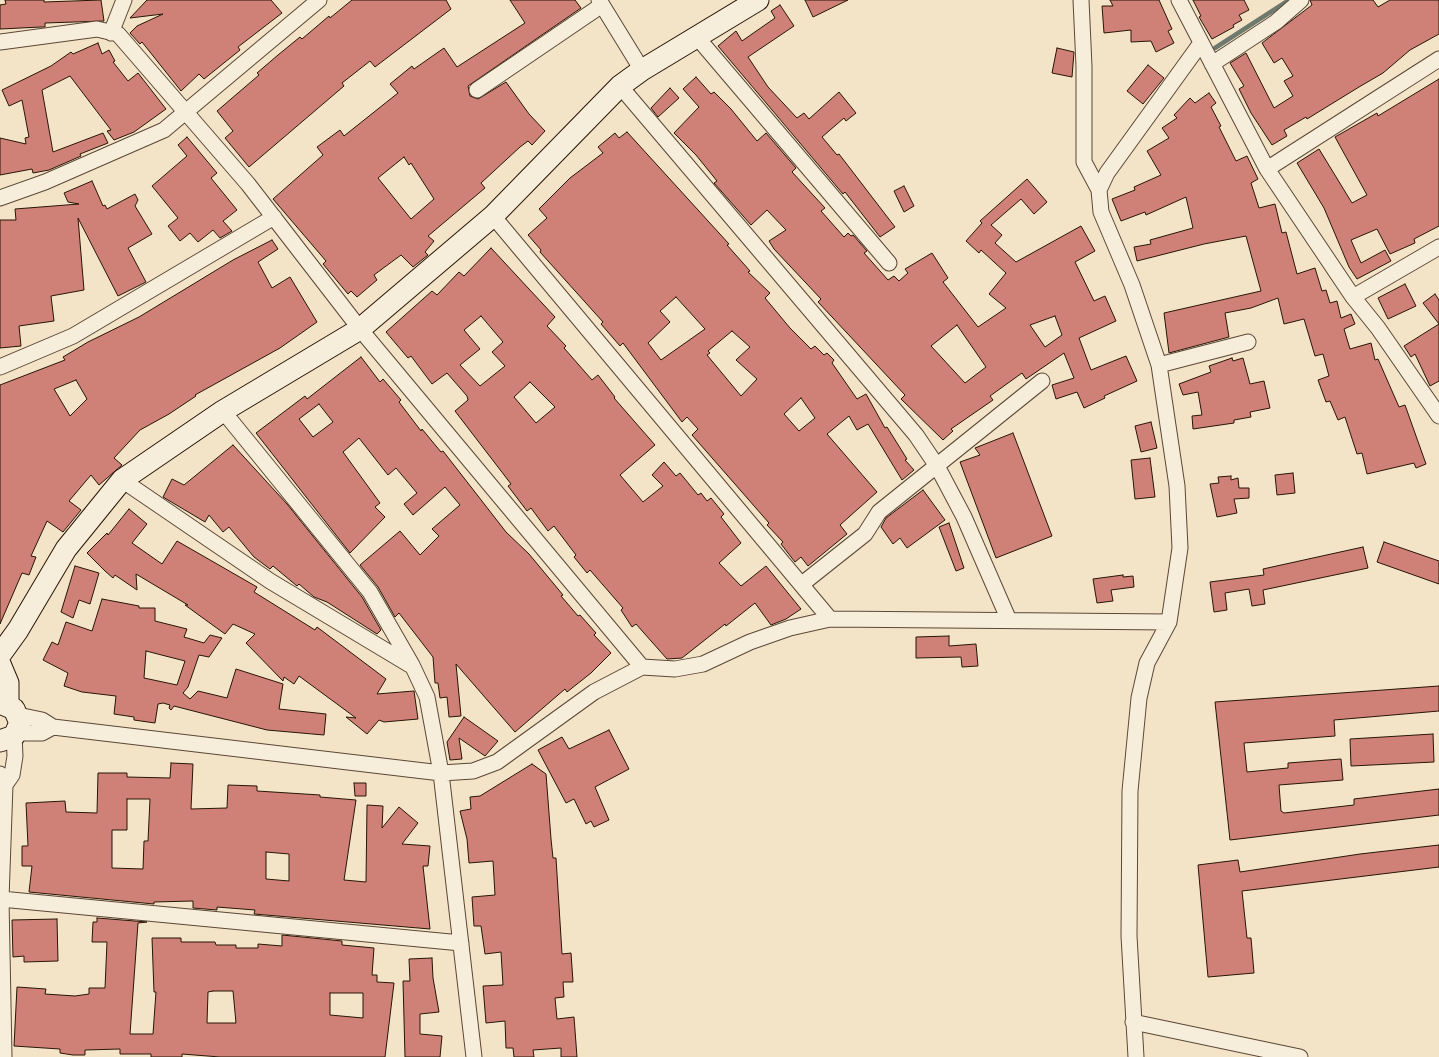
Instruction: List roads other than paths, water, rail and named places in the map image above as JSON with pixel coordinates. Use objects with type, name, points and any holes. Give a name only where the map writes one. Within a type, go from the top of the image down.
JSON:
[{"type":"street","points":[[111,33],[124,0]]},
{"type":"street","points":[[0,198],[45,182],[164,130],[318,0]]},
{"type":"street","points":[[0,655],[9,635],[66,549],[122,480],[223,411],[360,329],[493,216],[620,86],[696,36],[736,5],[758,0]]},
{"type":"street","points":[[1081,0],[1084,66],[1084,162],[1099,190],[1101,212],[1132,285],[1159,365],[1177,486],[1180,548],[1168,622],[1147,663],[1138,698],[1130,791],[1129,936],[1136,1057]]},
{"type":"street","points":[[1179,0],[1267,169],[1353,297],[1378,328],[1439,416]]},
{"type":"street","points":[[1212,64],[1276,22],[1301,0]]},
{"type":"street","points":[[477,90],[600,3],[642,70]]},
{"type":"street","points":[[0,42],[97,29],[118,34],[274,218],[360,329],[642,667]]},
{"type":"street","points":[[696,36],[889,263]]},
{"type":"street","points":[[1099,190],[1107,173],[1201,43]]},
{"type":"street","points":[[1267,169],[1439,59]]},
{"type":"street","points":[[620,86],[916,435],[937,466],[964,517],[1008,618]]},
{"type":"street","points":[[493,216],[830,618]]},
{"type":"street","points":[[0,367],[72,336],[274,218]]},
{"type":"street","points":[[1353,297],[1439,247]]},
{"type":"street","points":[[1159,365],[1248,342]]},
{"type":"street","points":[[802,584],[864,534],[879,512],[1042,381]]},
{"type":"street","points":[[223,411],[370,592],[412,665],[426,697],[441,774],[474,1057]]},
{"type":"street","points":[[122,480],[270,581],[412,665]]},
{"type":"street","points":[[7,728],[42,733],[53,727],[441,774],[473,771],[497,762],[594,692],[642,667],[675,669],[702,664],[750,642],[790,628],[830,618],[1008,618],[1168,622]]},
{"type":"street","points":[[0,664],[8,683],[7,728],[15,756],[12,776],[2,780],[1,915],[4,1057]]},
{"type":"street","points":[[1,899],[461,943]]},
{"type":"street","points":[[1133,1022],[1300,1057]]},
{"type":"waterway","points":[[1215,48],[1289,0]]}]
